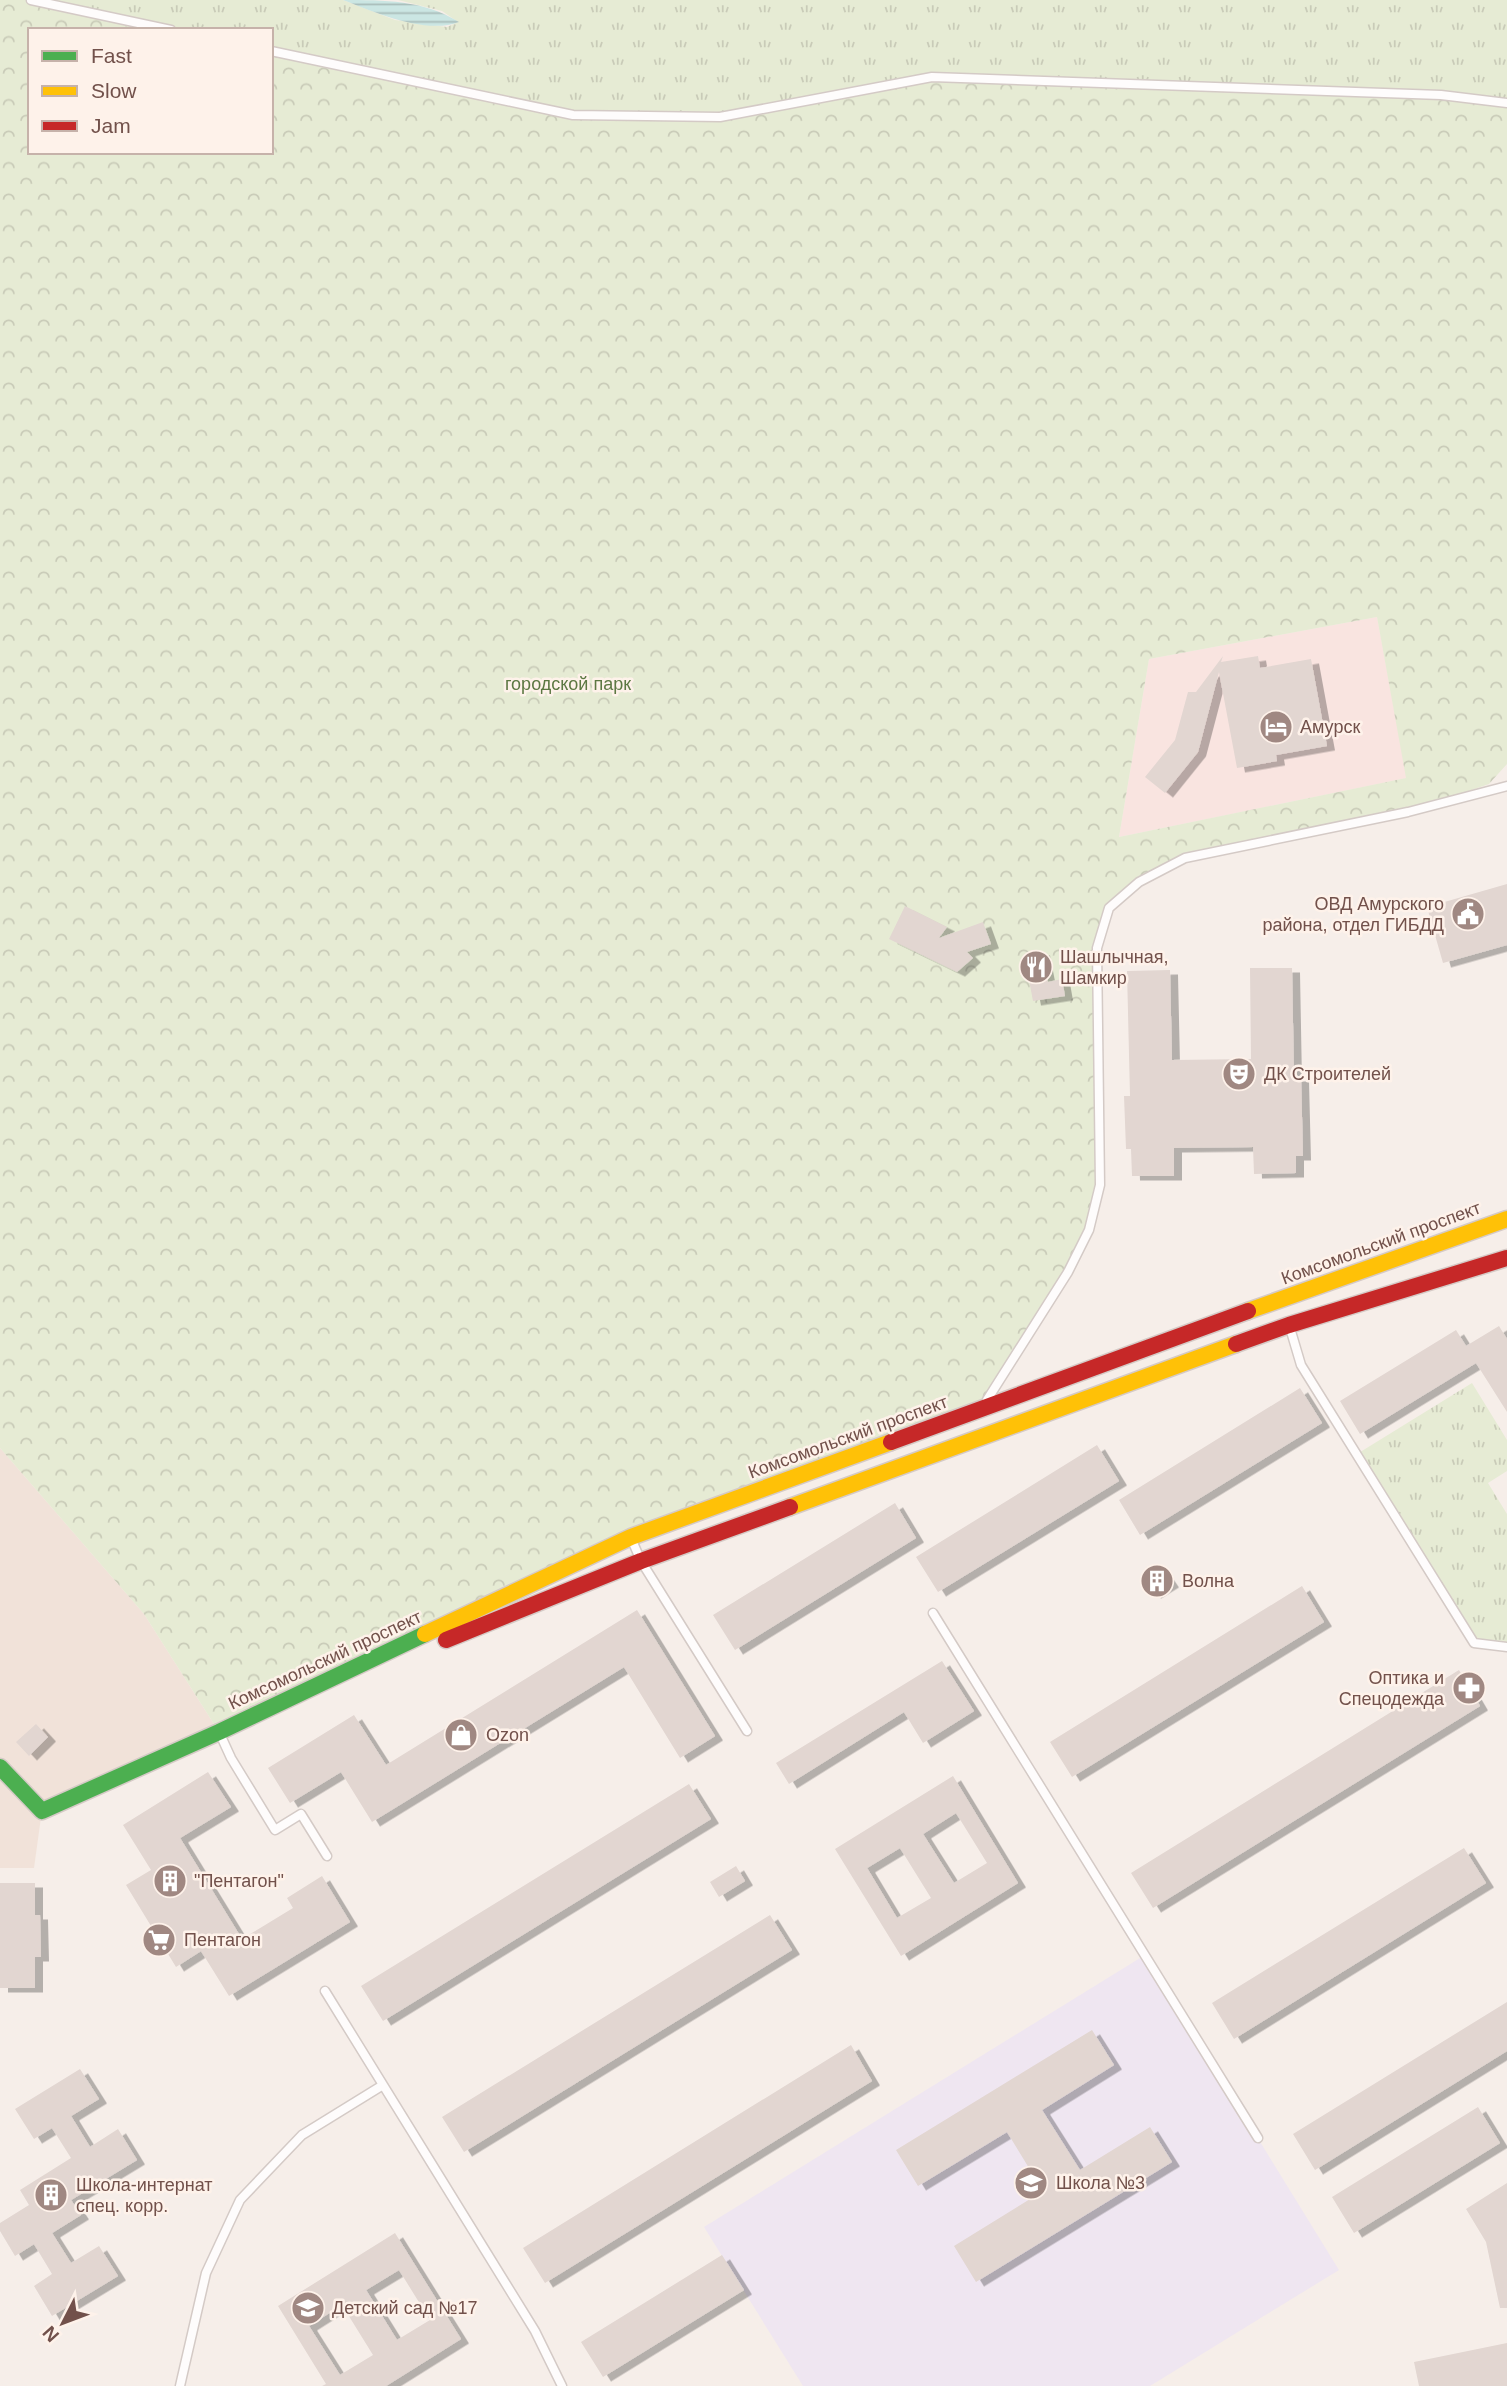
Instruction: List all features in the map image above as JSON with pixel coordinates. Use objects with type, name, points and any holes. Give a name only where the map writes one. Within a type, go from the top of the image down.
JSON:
[{"type":"street","name":"Комсомольский проспект","points":[[0,1767],[42,1811],[219,1732],[631,1536],[1507,1219]]},
{"type":"street","name":"Комсомольский проспект","points":[[219,1732],[641,1561],[1289,1325],[1507,1258]]},
{"type":"lane","points":[[31,0],[162,28]]},
{"type":"lane","points":[[273,51],[573,115],[720,117],[932,78],[1441,95],[1507,103]]},
{"type":"lane","points":[[982,1408],[1068,1272],[1089,1230],[1100,1185],[1097,948],[1109,908],[1139,881],[1185,858],[1408,812],[1507,786]]},
{"type":"lane","points":[[1289,1325],[1301,1365],[1474,1643],[1507,1647]]},
{"type":"lane","points":[[631,1536],[641,1561],[747,1731]]},
{"type":"lane","points":[[933,1613],[1258,2138]]},
{"type":"lane","points":[[219,1732],[231,1758],[275,1830],[301,1814],[327,1856]]},
{"type":"lane","points":[[325,1991],[535,2331],[562,2386]]},
{"type":"lane","points":[[180,2386],[205,2273],[240,2200],[302,2135],[383,2085]]},
{"type":"shaded area","points":[[1377,617],[1407,778],[1119,837],[1149,659]]},
{"type":"shaded area","points":[[0,1448],[144,1614],[219,1732],[42,1810],[34,1868],[0,1868]]},
{"type":"shaded area","name":"Школа №3","points":[[1145,1955],[1339,2270],[1150,2386],[803,2386],[704,2227]]},
{"type":"green space","name":"городской парк","points":[[0,0],[31,0],[162,28],[28,28],[28,154],[273,154],[273,51],[573,115],[720,117],[932,77],[1441,95],[1507,103],[1507,764],[1489,784],[1408,812],[1185,858],[1139,882],[1109,908],[1097,948],[1100,1185],[1089,1230],[982,1408],[631,1537],[219,1732],[144,1614],[0,1448]],"holes":[[[1377,617],[1406,778],[1119,837],[1149,659]]]},
{"type":"green space","points":[[31,0],[343,0],[395,20],[447,27],[458,22],[442,11],[398,0],[1507,0],[1507,103],[720,117],[573,115],[273,51],[273,28],[162,28]]},
{"type":"green space","points":[[1472,1383],[1507,1440],[1507,1471],[1488,1483],[1507,1514],[1507,1647],[1474,1643],[1357,1454]]},
{"type":"water","points":[[343,0],[418,5],[459,22],[431,26],[416,24]]},
{"type":"building","name":"Амурск","points":[[1223,656],[1221,662],[1258,656],[1260,668],[1311,659],[1327,746],[1276,755],[1277,761],[1237,768],[1219,672],[1198,752],[1165,793],[1145,777],[1175,740],[1188,692],[1196,692]]},
{"type":"building","name":"ОВД Амурского района, отдел ГИБДД","points":[[1507,884],[1507,945],[1443,963],[1427,907]]},
{"type":"building","points":[[905,906],[947,927],[939,938],[983,922],[991,944],[967,952],[973,958],[957,972],[889,939]]},
{"type":"building","name":"Шашлычная, Шамкир","points":[[1042,951],[1048,982],[1062,979],[1065,996],[1033,1001],[1024,954]]},
{"type":"building","points":[[1250,968],[1292,968],[1294,1077],[1301,1077],[1303,1156],[1296,1156],[1296,1173],[1254,1174],[1253,1147],[1174,1148],[1174,1176],[1132,1176],[1131,1149],[1126,1149],[1124,1096],[1130,1096],[1127,971],[1170,970],[1172,1060],[1251,1059]]},
{"type":"building","points":[[1499,1326],[1507,1339],[1507,1412],[1476,1363],[1360,1434],[1340,1401],[1456,1330],[1466,1346]]},
{"type":"building","points":[[1300,1388],[1322,1423],[1140,1535],[1119,1500]]},
{"type":"building","points":[[1097,1445],[1119,1481],[938,1592],[916,1557]]},
{"type":"building","points":[[895,1503],[916,1538],[735,1650],[713,1615]]},
{"type":"building","name":"Волна","points":[[1161,1568],[1171,1583],[1153,1594],[1143,1579]]},
{"type":"building","points":[[1302,1586],[1324,1622],[1072,1777],[1050,1742]]},
{"type":"building","points":[[637,1610],[715,1736],[680,1758],[624,1667],[372,1822],[341,1772],[290,1803],[268,1768],[354,1715],[386,1765]]},
{"type":"building","points":[[942,1661],[974,1711],[923,1743],[904,1712],[789,1784],[776,1763]]},
{"type":"building","points":[[1459,1670],[1480,1706],[1153,1908],[1131,1873]]},
{"type":"building","points":[[36,1724],[48,1737],[29,1756],[16,1742]]},
{"type":"building","name":"\"Пентагон\"","points":[[208,1772],[231,1807],[180,1838],[242,1939],[293,1908],[287,1898],[322,1876],[350,1922],[229,1996],[201,1951],[176,1967],[126,1885],[151,1870],[123,1825]]},
{"type":"building","points":[[953,1776],[1018,1883],[901,1956],[835,1849]],"holes":[[[956,1813],[987,1863],[954,1883],[923,1834]],[[900,1848],[931,1898],[897,1918],[867,1868]]]},
{"type":"building","points":[[689,1784],[711,1819],[383,2021],[361,1986]]},
{"type":"building","points":[[1464,1848],[1486,1883],[1234,2039],[1212,2003]]},
{"type":"building","points":[[736,1866],[745,1881],[719,1897],[710,1882]]},
{"type":"building","points":[[0,1883],[35,1883],[35,1915],[40,1915],[41,1957],[35,1957],[35,1988],[0,1988]]},
{"type":"building","points":[[770,1915],[792,1950],[464,2152],[442,2117]]},
{"type":"building","points":[[1507,2002],[1507,2051],[1315,2170],[1293,2134]]},
{"type":"building","points":[[1092,2030],[1114,2065],[1042,2110],[1080,2170],[1150,2127],[1172,2162],[976,2282],[954,2246],[1043,2191],[1007,2132],[918,2186],[896,2150]]},
{"type":"building","points":[[851,2045],[872,2081],[545,2283],[523,2248]]},
{"type":"building","name":"Школа-интернат спец. корр.","points":[[80,2069],[99,2099],[71,2116],[90,2147],[118,2129],[137,2160],[71,2200],[81,2215],[52,2233],[71,2263],[99,2246],[118,2276],[52,2316],[34,2286],[52,2274],[34,2244],[15,2256],[0,2231],[0,2223],[29,2205],[20,2190],[71,2158],[52,2128],[34,2139],[15,2109]]},
{"type":"building","points":[[1478,2107],[1500,2143],[1354,2233],[1332,2197]]},
{"type":"building","points":[[1507,2183],[1507,2308],[1500,2308],[1486,2242],[1466,2209]]},
{"type":"building","name":"Детский сад №17","points":[[395,2233],[461,2339],[386,2386],[322,2386],[326,2384],[278,2306]],"holes":[[[399,2270],[430,2320],[397,2340],[366,2290]],[[342,2305],[373,2355],[340,2375],[309,2326]]]},
{"type":"building","points":[[722,2255],[744,2290],[603,2377],[581,2342]]},
{"type":"building","points":[[1507,2343],[1507,2386],[1419,2386],[1414,2362]]},
{"type":"traffic: fast","points":[[0,1767],[42,1811],[219,1732],[425,1634]]},
{"type":"traffic: slow","points":[[1248,1311],[1507,1219]]},
{"type":"traffic: slow","points":[[790,1507],[1236,1344]]},
{"type":"traffic: slow","points":[[425,1634],[631,1537],[891,1442]]},
{"type":"traffic: jam","points":[[1236,1344],[1507,1258]]},
{"type":"traffic: jam","points":[[891,1442],[1248,1311]]},
{"type":"traffic: jam","points":[[446,1640],[641,1561],[790,1507]]},
{"type":"place","name":"Амурск","points":[[1276,727]]},
{"type":"place","name":"ОВД Амурского района, отдел ГИБДД","points":[[1468,914]]},
{"type":"place","name":"Шашлычная, Шамкир","points":[[1036,967]]},
{"type":"place","name":"ДК Строителей","points":[[1239,1074]]},
{"type":"place","name":"Волна","points":[[1157,1581]]},
{"type":"place","name":"Оптика и Спецодежда","points":[[1469,1688]]},
{"type":"place","name":"Ozon","points":[[461,1735]]},
{"type":"place","name":"\"Пентагон\"","points":[[170,1881]]},
{"type":"place","name":"Пентагон","points":[[159,1940]]},
{"type":"place","name":"Школа №3","points":[[1031,2183]]},
{"type":"place","name":"Школа-интернат спец. корр.","points":[[51,2195]]},
{"type":"place","name":"Детский сад №17","points":[[308,2308]]}]
